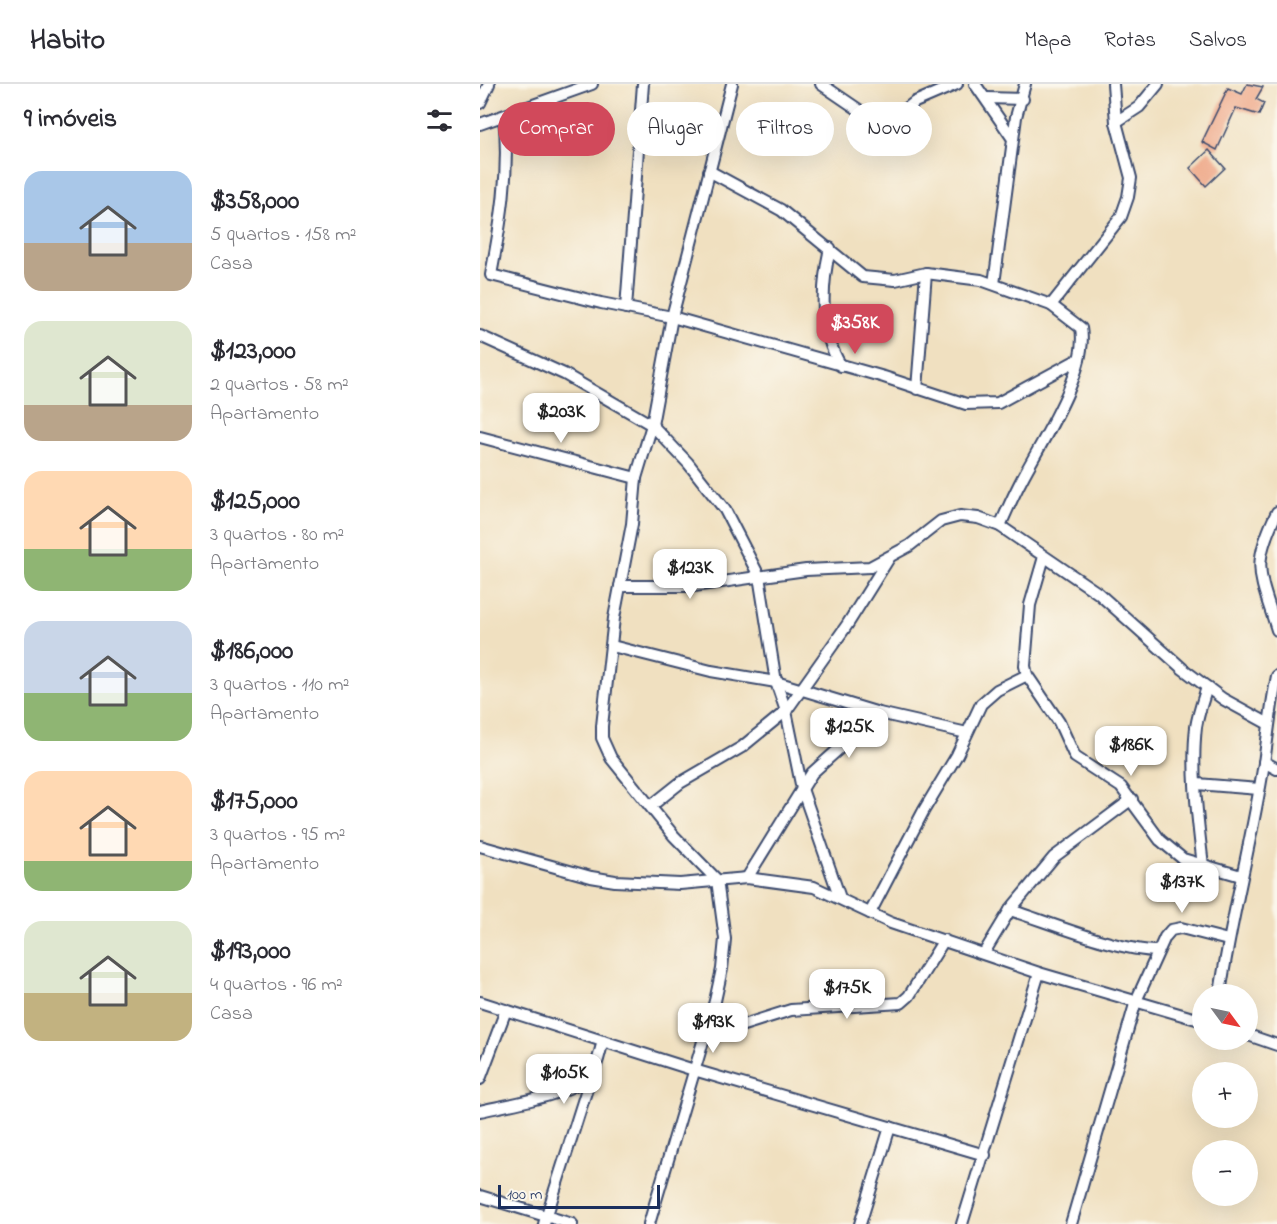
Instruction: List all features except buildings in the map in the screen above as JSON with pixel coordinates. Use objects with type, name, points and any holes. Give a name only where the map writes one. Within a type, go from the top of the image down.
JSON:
[{"type":"street","points":[[480,103],[489,84]]},
{"type":"street","points":[[544,102],[592,84]]},
{"type":"street","points":[[626,308],[643,84]]},
{"type":"street","points":[[649,1224],[722,969],[725,939],[717,880],[611,759],[602,738],[612,646],[620,586],[632,524],[636,478],[652,424],[672,317],[732,84]]},
{"type":"street","points":[[821,84],[868,116],[882,121],[892,120],[915,102],[957,84]]},
{"type":"street","points":[[975,84],[987,98],[1013,139]]},
{"type":"street","points":[[994,284],[1013,139],[1025,84]]},
{"type":"street","points":[[1051,305],[1121,218],[1131,178],[1116,122],[1113,84]]},
{"type":"street","points":[[1116,122],[1138,106],[1158,84]]},
{"type":"street","points":[[987,98],[1023,99]]},
{"type":"street","points":[[480,124],[498,119]]},
{"type":"street","points":[[508,156],[501,221],[485,274],[672,317],[966,404],[998,403],[1079,359]]},
{"type":"street","points":[[709,171],[781,210],[863,277],[895,280],[926,273],[957,275],[994,284],[1051,305],[1081,328],[1079,359],[1046,439],[1022,478],[1000,526]]},
{"type":"street","points":[[830,248],[824,274],[826,331],[831,349],[841,366]]},
{"type":"street","points":[[917,389],[926,273]]},
{"type":"street","points":[[480,336],[564,374],[652,424],[688,463],[725,510],[759,576],[776,682],[786,711],[801,789],[840,898]]},
{"type":"street","points":[[480,437],[636,478]]},
{"type":"street","points":[[1277,512],[1259,557],[1261,587],[1277,630]]},
{"type":"street","points":[[620,586],[694,586],[759,576],[870,567],[889,558],[941,520],[960,516],[1000,526],[1098,593],[1183,669],[1207,687],[1268,723]]},
{"type":"street","points":[[1044,557],[1030,605],[1025,646],[1027,675],[1059,722],[1076,757],[1111,778],[1132,799],[1160,840],[1183,859],[1241,876]]},
{"type":"street","points":[[651,806],[680,783],[742,747],[786,711],[847,625],[889,558]]},
{"type":"street","points":[[612,646],[711,671],[776,682],[879,713],[967,733]]},
{"type":"street","points":[[870,912],[981,704],[997,690],[1027,675]]},
{"type":"street","points":[[1221,984],[1228,940],[1264,762],[1268,723],[1277,676]]},
{"type":"street","points":[[1203,866],[1197,824],[1197,725],[1207,687]]},
{"type":"street","points":[[747,878],[812,773],[879,713]]},
{"type":"street","points":[[1264,762],[1277,769]]},
{"type":"street","points":[[1197,784],[1259,789]]},
{"type":"street","points":[[984,953],[1010,910],[1054,856],[1132,799]]},
{"type":"street","points":[[480,846],[591,878],[680,884],[747,878],[814,888],[891,923],[1039,973],[1192,1018]]},
{"type":"street","points":[[1010,910],[1122,946],[1144,951],[1158,951]]},
{"type":"street","points":[[1071,1224],[1136,1001],[1158,951],[1171,930],[1181,928],[1228,940]]},
{"type":"street","points":[[702,1038],[791,1010],[901,1003],[909,996],[944,940]]},
{"type":"street","points":[[962,1224],[1039,973]]},
{"type":"street","points":[[480,1002],[694,1070],[984,1155]]},
{"type":"street","points":[[480,1079],[506,1010]]},
{"type":"street","points":[[1258,1038],[1277,1045]]},
{"type":"street","points":[[545,1220],[603,1041]]},
{"type":"street","points":[[480,1111],[550,1096],[592,1073]]},
{"type":"street","points":[[860,1224],[890,1127]]},
{"type":"street","points":[[480,1196],[545,1220],[572,1224]]}]
